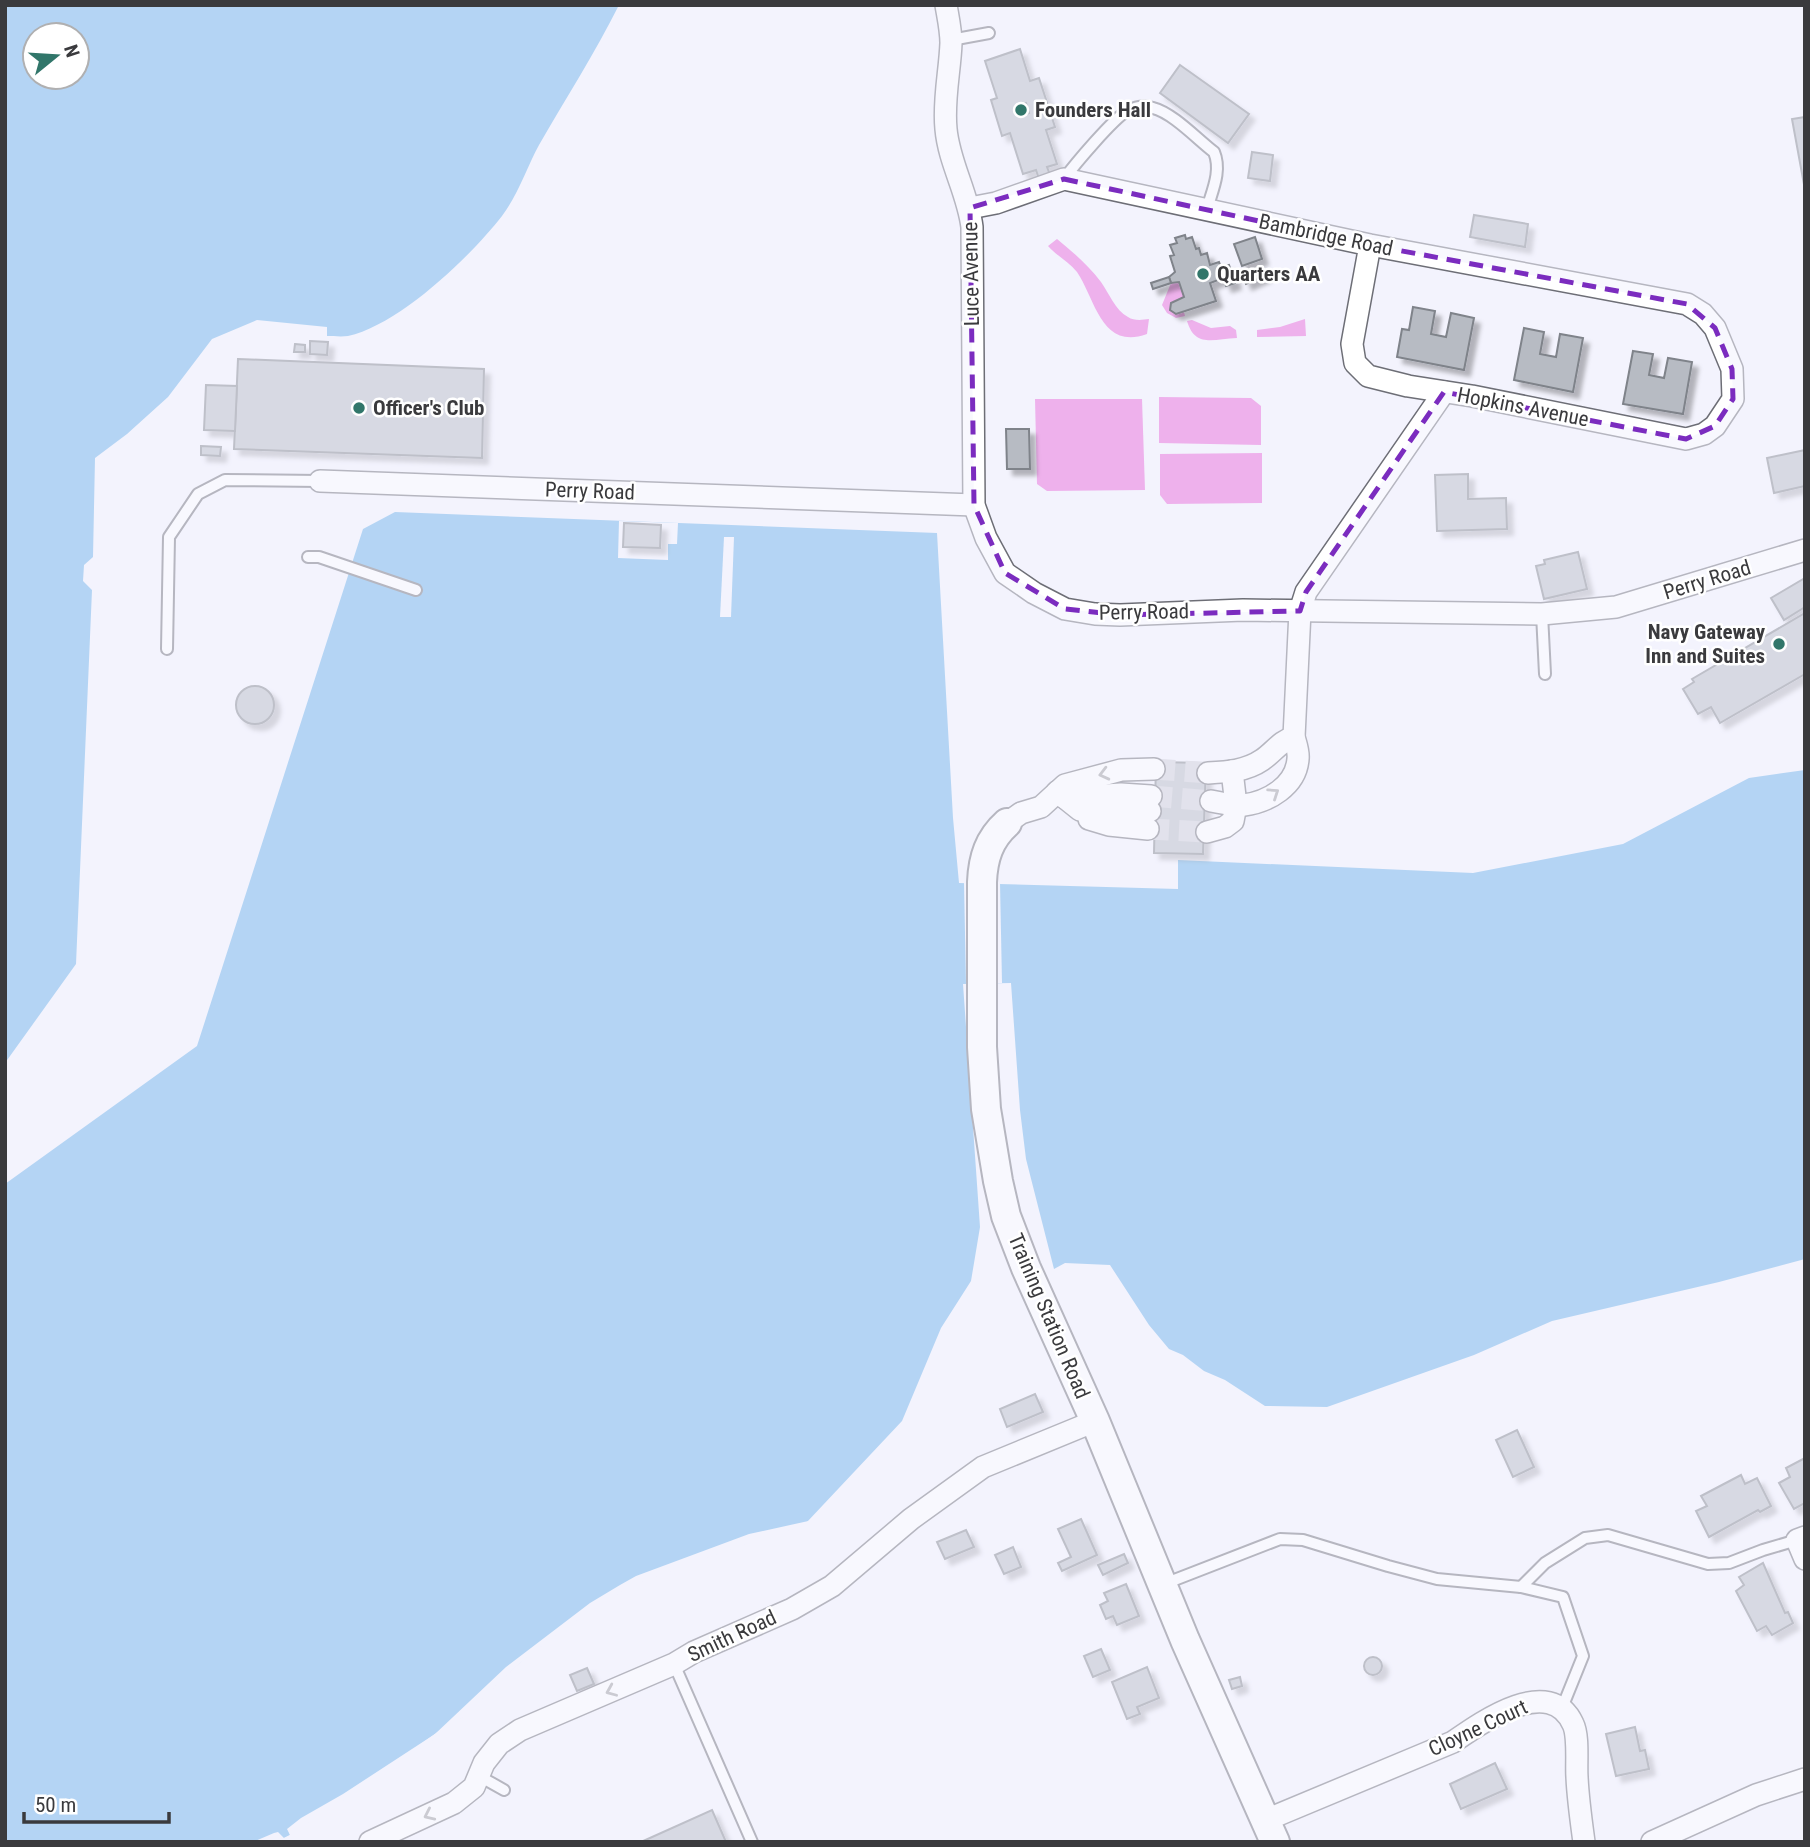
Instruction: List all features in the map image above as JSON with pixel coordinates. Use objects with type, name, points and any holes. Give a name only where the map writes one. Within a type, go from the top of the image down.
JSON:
[{"type":"street","name":"Luce Avenue","points":[[946,5],[951,40],[945,102],[946,130],[970,208],[974,505]]},
{"type":"street","points":[[970,208],[996,203],[1065,178]]},
{"type":"street","name":"Bambridge Road","points":[[1065,178],[1370,245],[1687,304]]},
{"type":"street","points":[[1370,245],[1352,344],[1355,363],[1368,376],[1444,392]]},
{"type":"street","name":"Hopkins Avenue","points":[[1300,611],[1306,592],[1444,392],[1686,439],[1704,435],[1715,426],[1733,399],[1732,369],[1715,328],[1703,314],[1687,304]]},
{"type":"street","name":"Perry Road","points":[[320,481],[974,505],[986,538],[1005,573],[1034,593],[1065,609],[1094,614],[1212,610],[1542,614],[1616,607],[1805,550]]},
{"type":"street","points":[[1232,771],[1236,806],[1233,821],[1225,827],[1209,816],[1236,806],[1262,801],[1278,793],[1297,770],[1299,756],[1294,737],[1300,611]]},
{"type":"street","points":[[1208,773],[1246,768],[1262,760],[1284,740],[1294,737]]},
{"type":"street","name":"Training Station Road","points":[[1147,807],[1146,770],[1121,770],[1065,785],[1068,800],[1021,813],[1007,822],[990,842],[983,864],[982,881],[982,1047],[986,1109],[1006,1216],[1026,1268],[1271,1831]]},
{"type":"street","points":[[1068,800],[1147,807]]},
{"type":"street","points":[[1068,800],[1085,817],[1109,825],[1147,807]]},
{"type":"street","name":"Smith Road","points":[[370,1842],[454,1803],[474,1787],[484,1763],[499,1744],[520,1730],[674,1664],[694,1652],[792,1609],[832,1586],[911,1519],[984,1467],[1094,1422]]},
{"type":"street","name":"Cloyne Court","points":[[1271,1831],[1454,1742],[1471,1730],[1524,1703],[1540,1700],[1562,1707]]},
{"type":"street","points":[[1562,1707],[1575,1726],[1584,1842]]},
{"type":"street","points":[[1652,1842],[1756,1795],[1805,1779]]},
{"type":"lane","points":[[951,40],[989,33]]},
{"type":"lane","points":[[1065,178],[1125,112],[1139,107],[1152,107],[1165,113],[1214,152],[1218,161],[1217,174],[1207,209]]},
{"type":"lane","points":[[167,649],[169,537],[198,494],[225,480],[320,481]]},
{"type":"lane","points":[[308,557],[319,557],[416,590]]},
{"type":"lane","points":[[1542,614],[1545,674]]},
{"type":"lane","points":[[1521,1587],[1545,1563],[1585,1538],[1608,1535],[1708,1564],[1729,1563],[1763,1550],[1802,1546]]},
{"type":"lane","points":[[1163,1584],[1280,1539],[1303,1540],[1437,1579],[1521,1587],[1563,1597],[1583,1656],[1562,1707]]},
{"type":"lane","points":[[674,1664],[752,1842]]},
{"type":"lane","points":[[479,1776],[504,1790]]},
{"type":"highlighted area","points":[[1064,179],[1370,245],[1687,304],[1715,328],[1732,369],[1733,399],[1715,426],[1686,439],[1444,392],[1306,592],[1300,611],[1120,615],[1065,609],[1005,573],[974,505],[970,208]]},
{"type":"shaded area","points":[[1057,239],[1091,270],[1123,314],[1133,319],[1149,319],[1147,334],[1132,337],[1119,335],[1109,329],[1077,272],[1048,246]]},
{"type":"shaded area","points":[[1179,282],[1184,297],[1172,302],[1170,307],[1176,314],[1184,312],[1185,316],[1176,318],[1167,313],[1162,305],[1171,283]]},
{"type":"shaded area","points":[[1305,319],[1306,336],[1257,337],[1257,330],[1280,327]]},
{"type":"shaded area","points":[[1192,320],[1211,328],[1230,326],[1236,330],[1237,338],[1200,339],[1190,330],[1187,321]]},
{"type":"shaded area","points":[[1159,397],[1251,398],[1261,406],[1261,445],[1159,443]]},
{"type":"shaded area","points":[[1035,399],[1142,399],[1145,490],[1047,491],[1037,484]]},
{"type":"shaded area","points":[[1262,453],[1262,503],[1167,504],[1160,495],[1160,454]]},
{"type":"water","points":[[5,5],[619,5],[539,145],[508,208],[453,269],[411,304],[368,329],[348,336],[327,336],[327,327],[257,320],[212,339],[168,397],[127,434],[95,458],[93,557],[84,565],[83,581],[92,590],[76,964],[5,1063]]},
{"type":"water","points":[[395,512],[937,533],[959,883],[1178,889],[1178,860],[1473,873],[1623,844],[1749,778],[1805,770],[1805,1259],[1552,1321],[1474,1355],[1327,1407],[1265,1406],[1169,1349],[1149,1325],[1110,1265],[1065,1263],[1054,1269],[1026,1159],[1011,983],[963,984],[980,1227],[971,1281],[941,1328],[902,1421],[807,1522],[755,1536],[630,1583],[561,1627],[454,1720],[395,1763],[289,1831],[290,1835],[282,1839],[265,1842],[5,1842],[5,1184],[197,1046],[363,529]]},
{"type":"pier","points":[[619,521],[678,523],[677,544],[668,544],[668,560],[618,558]]},
{"type":"pier","points":[[724,537],[734,537],[731,617],[720,617]]},
{"type":"pier","points":[[964,883],[1000,883],[1002,983],[966,984]]},
{"type":"pier","points":[[813,1520],[808,1525],[756,1540],[631,1586],[563,1629],[519,1664],[456,1723],[397,1766],[293,1833],[292,1838],[284,1842],[253,1842],[278,1832],[284,1838],[290,1835],[287,1829],[301,1818],[435,1734],[506,1667],[590,1603],[620,1585],[636,1576],[749,1534]]},
{"type":"building","name":"Founders Hall","points":[[1020,49],[1030,81],[1039,78],[1055,127],[1046,130],[1057,164],[1047,167],[1050,175],[1039,179],[1036,170],[1023,174],[1010,133],[1002,136],[991,100],[997,98],[985,61]]},
{"type":"building","points":[[1180,65],[1249,114],[1228,143],[1160,93]]},
{"type":"building","points":[[1026,103],[1029,113],[1019,116],[1016,107]]},
{"type":"building","points":[[1805,117],[1805,190],[1792,119]]},
{"type":"building","points":[[1252,152],[1273,155],[1270,181],[1248,178]]},
{"type":"building","points":[[1474,215],[1528,224],[1525,247],[1470,237]]},
{"type":"building","name":"Quarters AA","points":[[1185,235],[1186,239],[1192,237],[1201,255],[1207,253],[1210,265],[1219,262],[1221,267],[1229,265],[1235,283],[1226,286],[1223,278],[1210,283],[1216,301],[1176,314],[1170,310],[1171,303],[1184,297],[1179,282],[1171,283],[1169,277],[1175,272],[1170,256],[1174,255],[1170,245],[1177,243],[1175,238]]},
{"type":"building","points":[[1255,237],[1262,259],[1242,266],[1234,244]]},
{"type":"building","points":[[1262,267],[1264,276],[1246,284],[1242,273]]},
{"type":"building","points":[[1169,277],[1171,283],[1153,289],[1151,283]]},
{"type":"building","points":[[1413,307],[1435,311],[1431,334],[1446,337],[1451,313],[1474,318],[1464,370],[1397,357],[1402,329],[1409,330]]},
{"type":"building","points":[[1524,328],[1544,332],[1540,354],[1556,357],[1560,334],[1583,338],[1573,392],[1514,380]]},
{"type":"building","points":[[310,341],[328,342],[327,355],[310,354]]},
{"type":"building","points":[[295,344],[305,345],[305,352],[294,352]]},
{"type":"building","points":[[1633,351],[1653,354],[1649,375],[1664,378],[1668,358],[1692,362],[1683,414],[1623,404]]},
{"type":"building","name":"Officer's Club","points":[[238,359],[484,369],[482,458],[234,449]]},
{"type":"building","points":[[206,385],[237,386],[235,431],[204,430]]},
{"type":"building","points":[[1006,429],[1029,429],[1030,469],[1007,469]]},
{"type":"building","points":[[201,446],[221,447],[220,456],[201,455]]},
{"type":"building","points":[[1805,450],[1805,486],[1774,493],[1767,458]]},
{"type":"building","points":[[1468,474],[1468,499],[1506,498],[1507,529],[1437,531],[1435,475]]},
{"type":"building","points":[[624,523],[661,525],[660,548],[623,547]]},
{"type":"building","points":[[1578,552],[1587,589],[1544,599],[1536,566],[1545,564],[1544,560]]},
{"type":"building","points":[[1805,578],[1805,607],[1784,620],[1771,598]]},
{"type":"building","name":"Navy Gateway Inn and Suites","points":[[1805,613],[1805,674],[1720,723],[1711,707],[1698,714],[1683,689],[1694,682],[1692,679]]},
{"type":"building","points":[[255,686],[268,692],[274,705],[268,718],[255,724],[242,718],[236,705],[242,692]]},
{"type":"building","points":[[1156,762],[1206,763],[1203,854],[1154,853]]},
{"type":"building","points":[[1035,1394],[1043,1412],[1007,1427],[1000,1409]]},
{"type":"building","points":[[1517,1430],[1534,1467],[1513,1477],[1496,1440]]},
{"type":"building","points":[[1805,1458],[1805,1503],[1794,1509],[1779,1483],[1790,1477],[1786,1468]]},
{"type":"building","points":[[1741,1475],[1745,1484],[1757,1478],[1771,1506],[1760,1512],[1758,1510],[1709,1537],[1696,1511],[1707,1506],[1701,1496]]},
{"type":"building","points":[[1081,1519],[1097,1555],[1062,1571],[1058,1563],[1071,1557],[1058,1529]]},
{"type":"building","points":[[966,1530],[974,1547],[945,1559],[937,1542]]},
{"type":"building","points":[[1013,1547],[1021,1567],[1004,1574],[995,1555]]},
{"type":"building","points":[[1124,1554],[1128,1563],[1103,1575],[1098,1565]]},
{"type":"building","points":[[1763,1563],[1785,1613],[1788,1612],[1793,1623],[1772,1635],[1766,1626],[1757,1631],[1736,1591],[1744,1585],[1739,1577]]},
{"type":"building","points":[[1126,1584],[1139,1616],[1117,1625],[1113,1616],[1106,1619],[1100,1605],[1108,1601],[1104,1593]]},
{"type":"building","points":[[1101,1649],[1110,1670],[1093,1677],[1084,1656]]},
{"type":"building","points":[[1369,1657],[1377,1657],[1382,1666],[1380,1673],[1369,1675],[1364,1670],[1364,1662]]},
{"type":"building","points":[[1147,1667],[1159,1698],[1137,1707],[1140,1714],[1127,1719],[1112,1682]]},
{"type":"building","points":[[587,1668],[594,1684],[577,1691],[570,1675]]},
{"type":"building","points":[[1240,1677],[1242,1686],[1232,1689],[1229,1680]]},
{"type":"building","points":[[1635,1727],[1640,1751],[1645,1750],[1649,1769],[1616,1776],[1606,1734]]},
{"type":"building","points":[[1495,1763],[1507,1789],[1461,1809],[1450,1784]]},
{"type":"building","points":[[712,1810],[726,1842],[641,1842]]},
{"type":"tunnel","points":[[1154,769],[1208,773]]},
{"type":"tunnel","points":[[1151,796],[1211,801]]},
{"type":"tunnel","points":[[1148,829],[1207,832]]},
{"type":"place","name":"Founders Hall","points":[[1021,110]]},
{"type":"place","name":"Quarters AA","points":[[1203,274]]},
{"type":"place","name":"Officer's Club","points":[[359,408]]},
{"type":"place","name":"Navy Gateway Inn and Suites","points":[[1779,644]]}]
